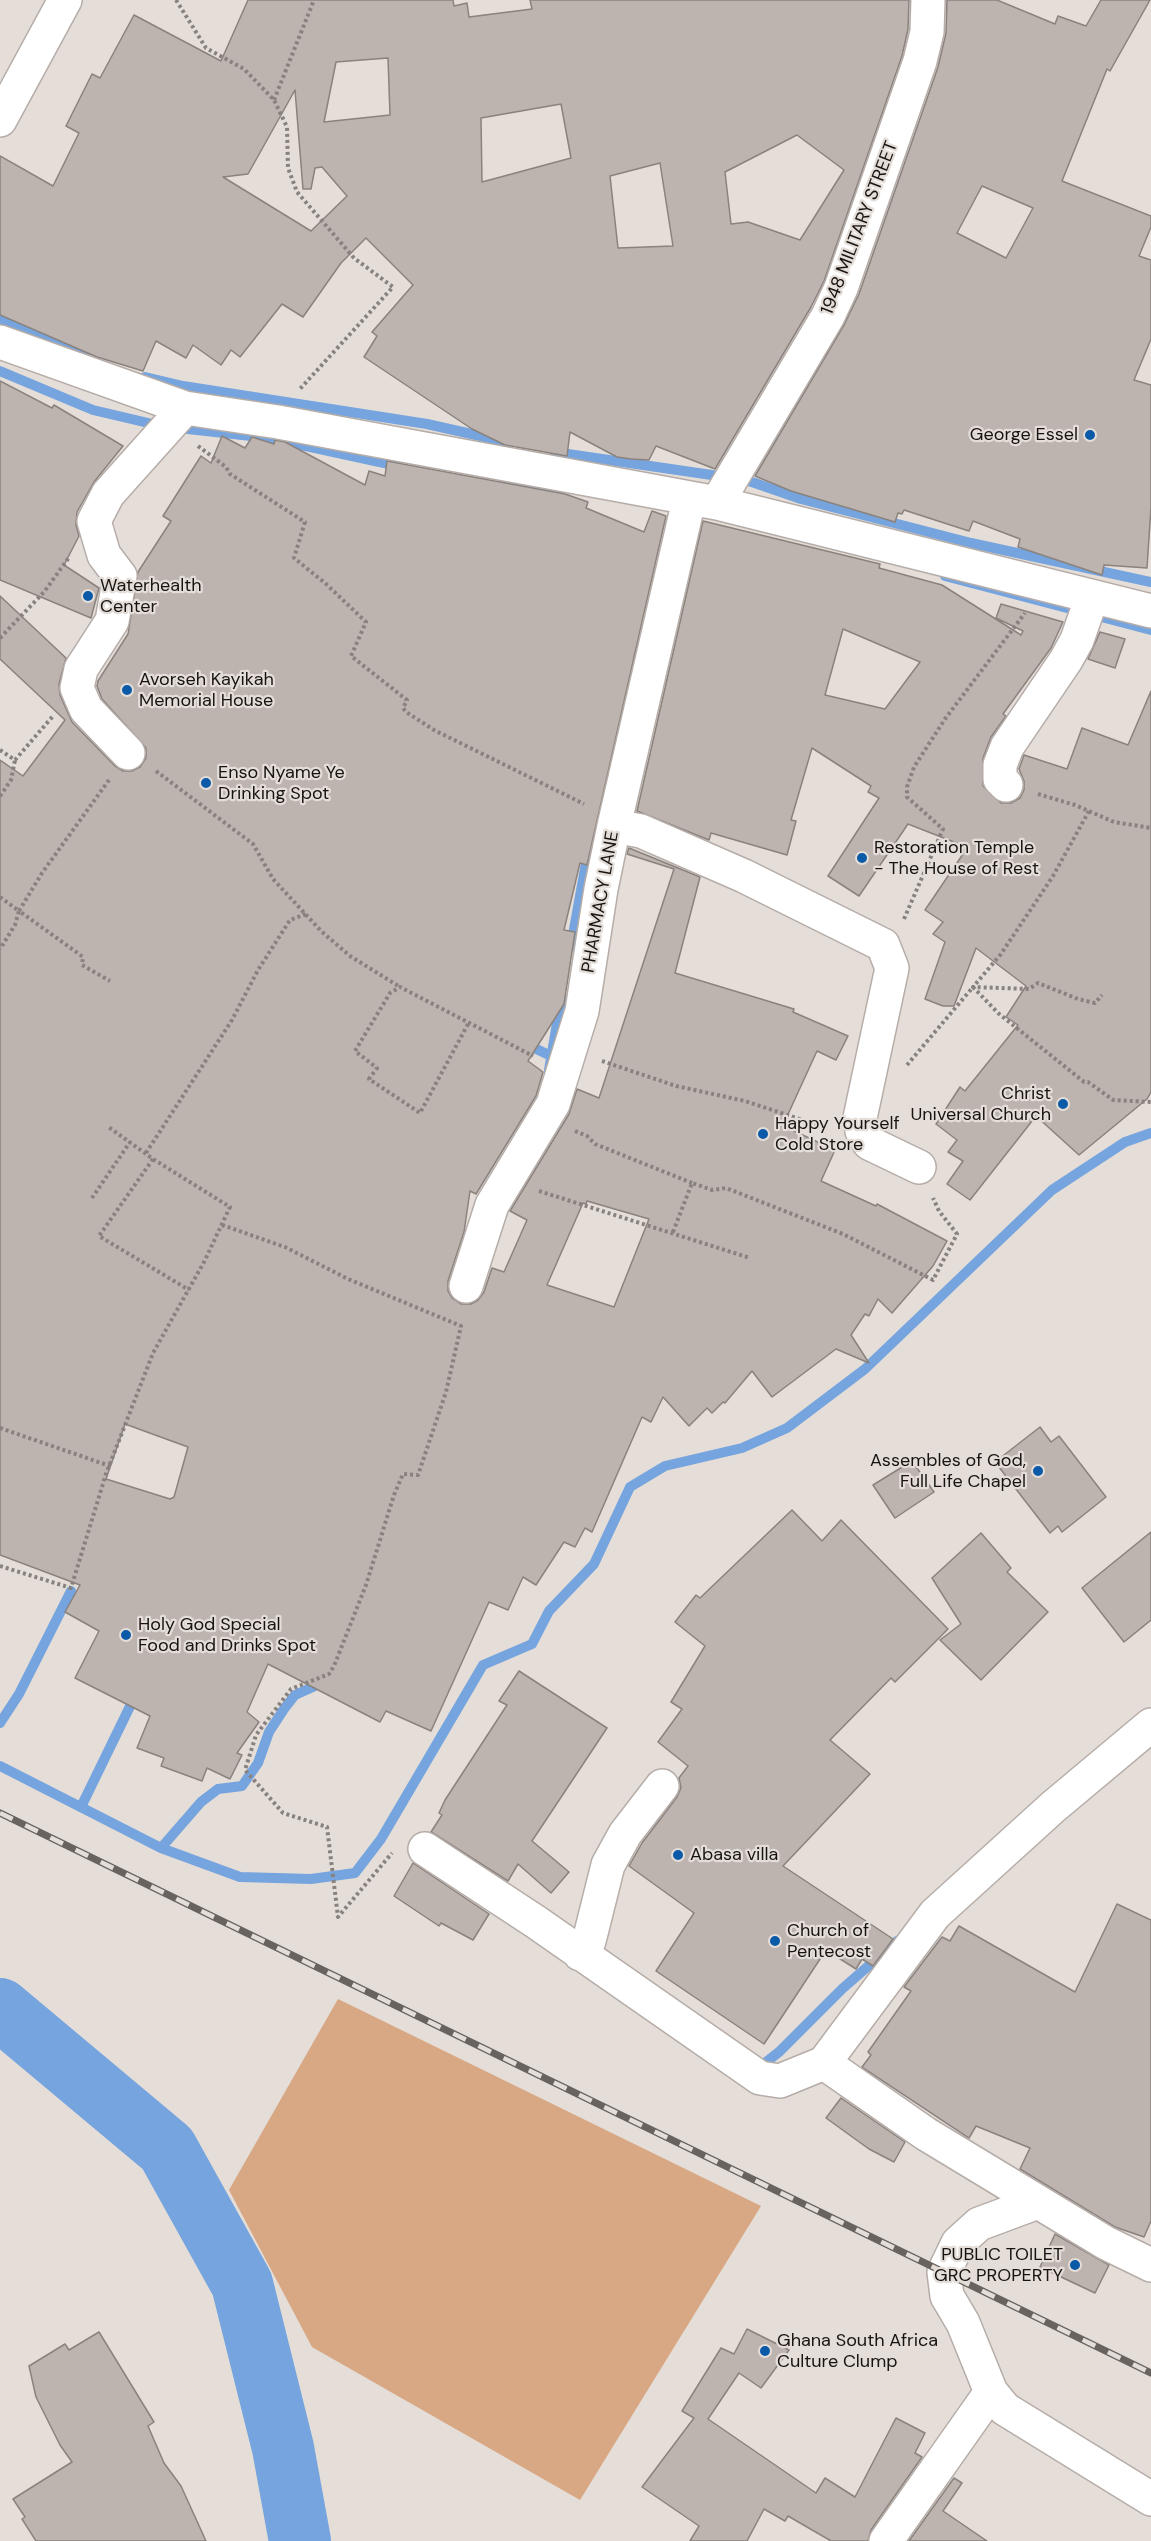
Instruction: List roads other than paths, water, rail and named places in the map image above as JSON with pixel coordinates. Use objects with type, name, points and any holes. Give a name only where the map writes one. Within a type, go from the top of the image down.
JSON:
[{"type":"street","points":[[0,120],[65,0]]},
{"type":"street","name":"1948 MILITARY STREET","points":[[703,502],[828,316],[841,288],[920,61],[927,32],[928,0]]},
{"type":"street","points":[[0,342],[158,400],[176,418],[278,422],[703,502],[1151,611]]},
{"type":"street","points":[[128,753],[86,709],[77,688],[81,669],[112,621],[120,576],[104,555],[94,521],[108,494],[176,418]]},
{"type":"street","name":"PHARMACY LANE","points":[[466,1286],[492,1205],[553,1104],[582,1011],[601,888],[615,821],[703,502]]},
{"type":"street","points":[[1006,785],[1000,779],[1000,765],[1007,747],[1066,660],[1077,640],[1092,597]]},
{"type":"street","points":[[615,821],[744,876],[883,945],[892,968],[860,1118],[862,1131],[869,1143],[919,1167]]},
{"type":"street","points":[[425,1850],[760,2078],[780,2081],[824,2063],[934,1914],[1053,1807],[1151,1725]]},
{"type":"street","points":[[580,1954],[590,1941],[608,1865],[625,1834],[662,1786]]},
{"type":"street","points":[[824,2063],[926,2134],[1106,2243],[1151,2265]]},
{"type":"street","points":[[1038,2202],[979,2224],[958,2243],[944,2272],[947,2296],[963,2323],[991,2392],[1005,2409],[1151,2499]]},
{"type":"street","points":[[886,2541],[991,2392]]},
{"type":"waterway","points":[[0,320],[85,356]]},
{"type":"waterway","points":[[0,371],[93,410],[161,426],[269,438],[398,466]]},
{"type":"waterway","points":[[145,377],[183,386],[427,424],[507,442]]},
{"type":"waterway","points":[[554,452],[746,480],[801,499],[971,543],[1151,582]]},
{"type":"waterway","points":[[505,484],[561,490]]},
{"type":"waterway","points":[[945,576],[1151,630]]},
{"type":"waterway","points":[[571,946],[588,852]]},
{"type":"waterway","points":[[549,1070],[561,1000]]},
{"type":"waterway","points":[[524,1043],[551,1056]]},
{"type":"waterway","points":[[0,1766],[161,1848],[240,1877],[311,1879],[355,1873],[381,1839],[483,1665],[532,1644],[549,1611],[594,1564],[630,1487],[665,1466],[742,1448],[787,1428],[865,1369],[1052,1190],[1125,1142],[1151,1133]]},
{"type":"waterway","points":[[0,1723],[19,1694],[71,1591]]},
{"type":"waterway","points":[[161,1848],[201,1802],[218,1789],[242,1786],[258,1763],[269,1732],[295,1695],[324,1682]]},
{"type":"waterway","points":[[81,1807],[136,1694]]},
{"type":"waterway","points":[[756,2070],[779,2052],[842,1989],[897,1941]]},
{"type":"waterway","points":[[0,2009],[167,2149],[242,2284],[283,2448],[300,2541]]},
{"type":"railway","points":[[0,1813],[1151,2373]]},
{"type":"place","name":"George Essel","points":[[1090,435]]},
{"type":"place","name":"Waterhealth Center","points":[[88,596]]},
{"type":"place","name":"Avorseh Kayikah Memorial House","points":[[127,690]]},
{"type":"place","name":"Enso Nyame Ye Drinking Spot","points":[[206,783]]},
{"type":"place","name":"Restoration Temple - The House of Rest","points":[[862,858]]},
{"type":"place","name":"Christ Universal Church","points":[[1063,1104]]},
{"type":"place","name":"Happy Yourself Cold Store","points":[[763,1134]]},
{"type":"place","name":"Assembles of God, Full Life Chapel","points":[[1038,1471]]},
{"type":"place","name":"Holy God Special Food and Drinks Spot","points":[[126,1635]]},
{"type":"place","name":"Abasa villa","points":[[678,1855]]},
{"type":"place","name":"Church of Pentecost","points":[[775,1941]]},
{"type":"place","name":"PUBLIC TOILET GRC PROPERTY","points":[[1075,2265]]},
{"type":"place","name":"Ghana South Africa Culture Clump","points":[[765,2351]]}]
